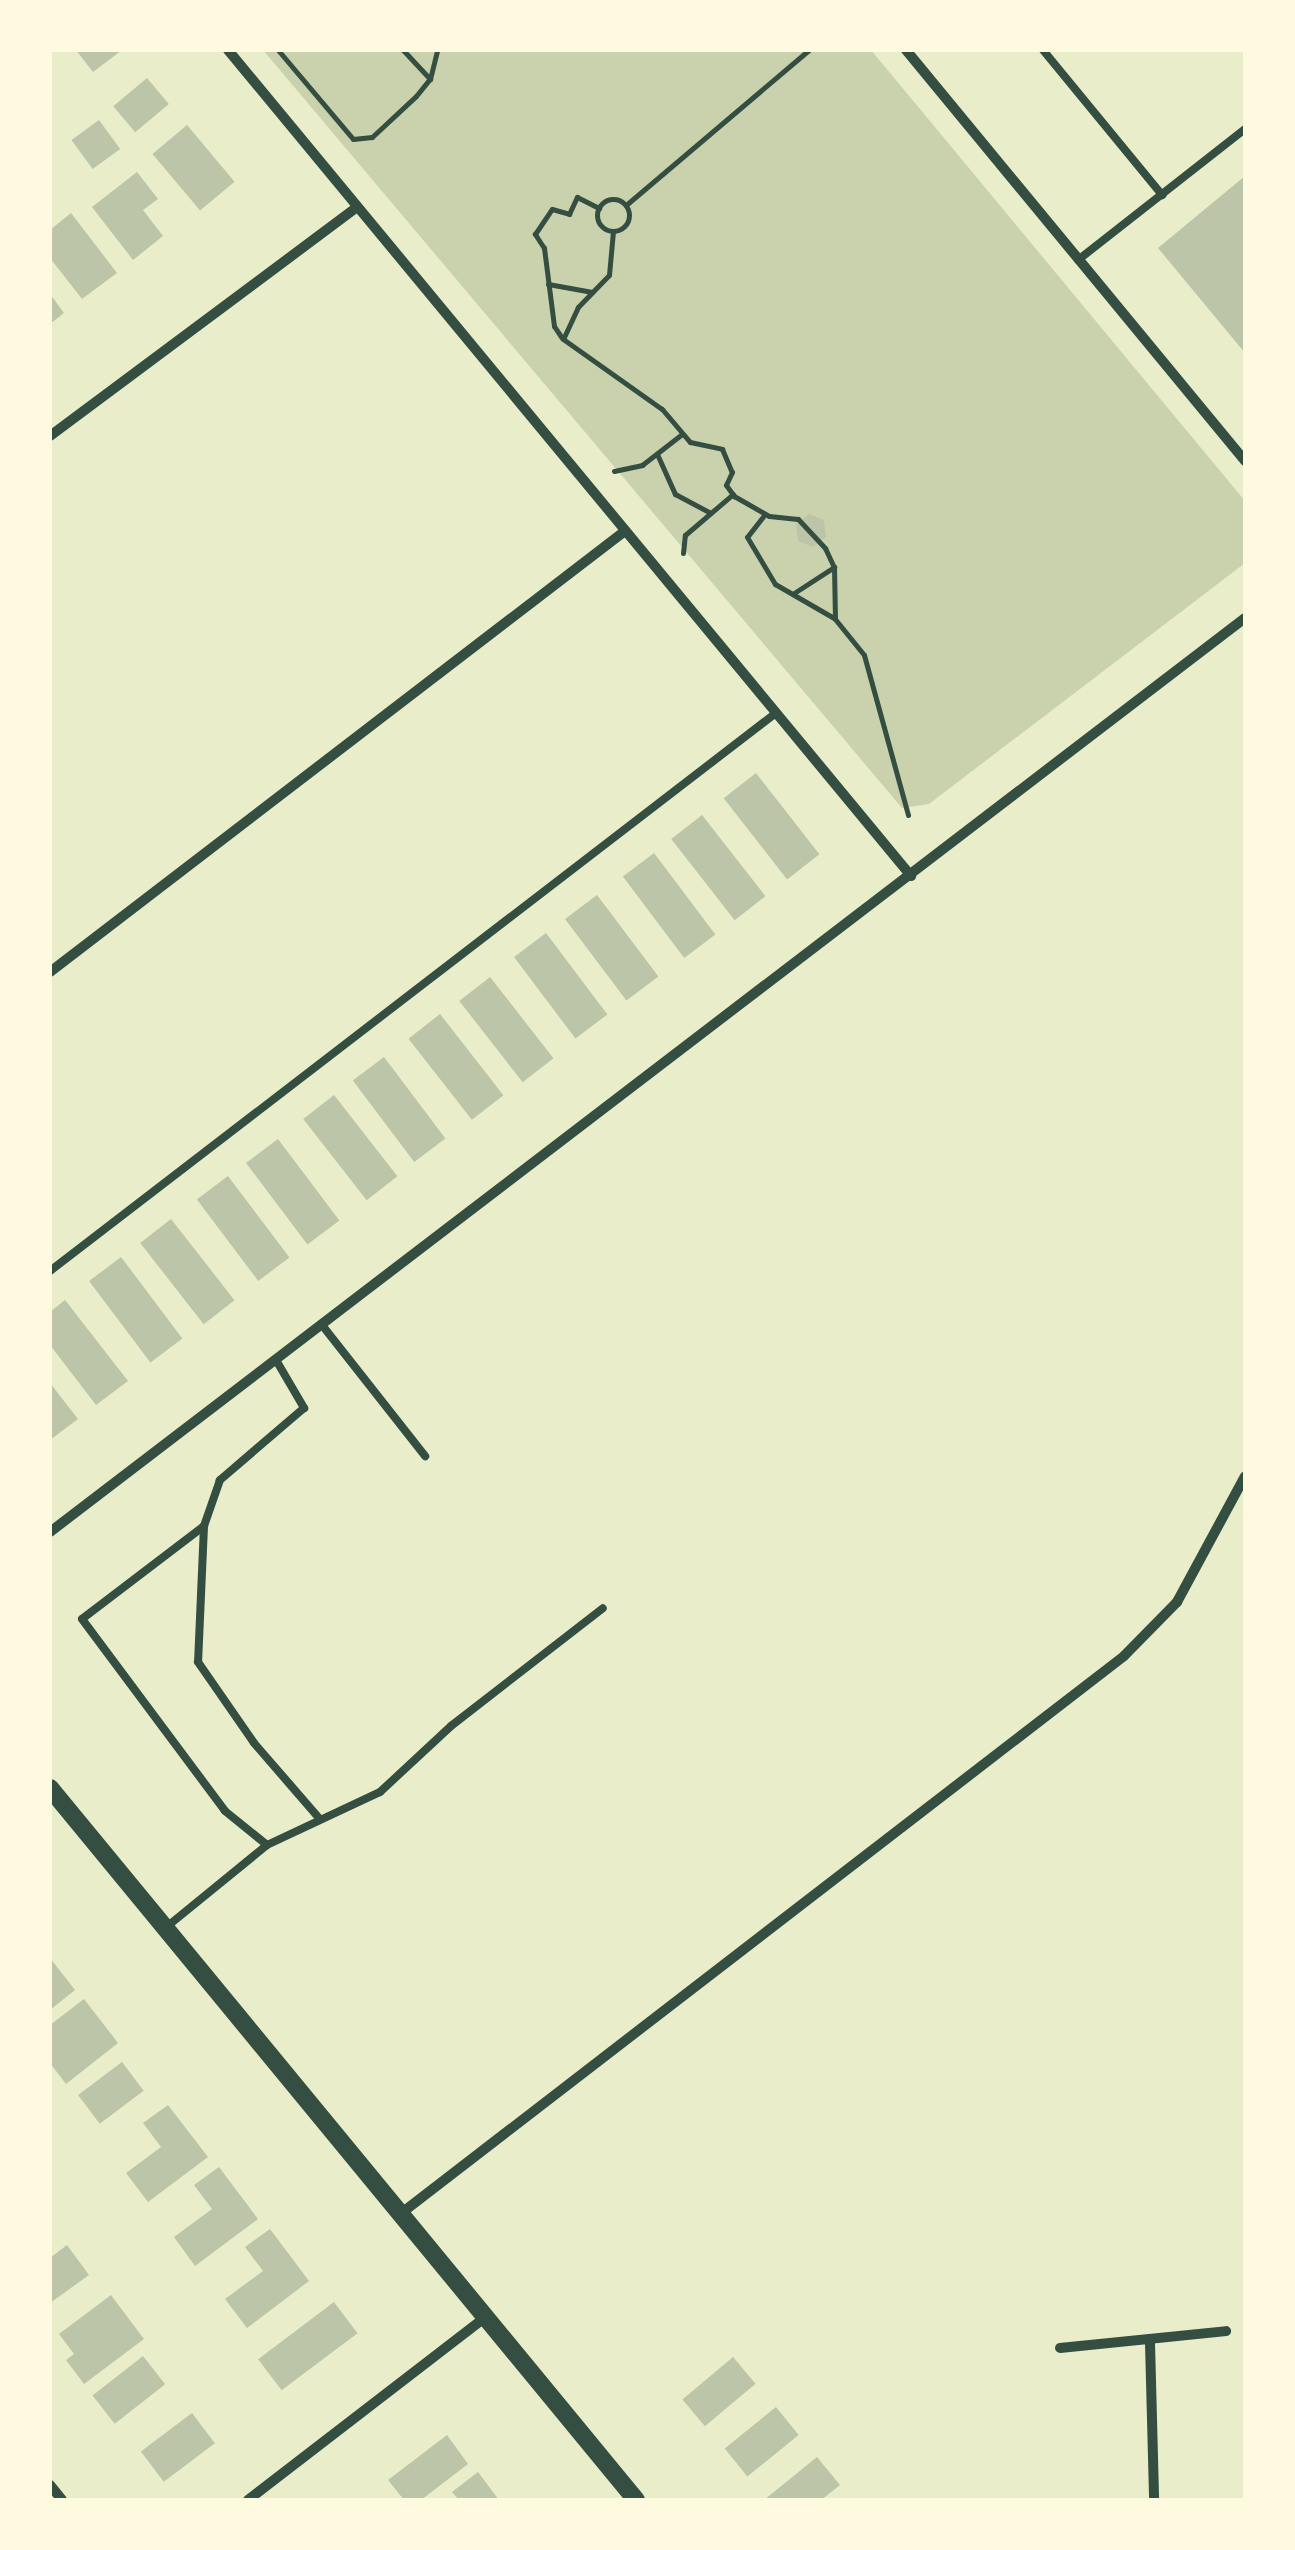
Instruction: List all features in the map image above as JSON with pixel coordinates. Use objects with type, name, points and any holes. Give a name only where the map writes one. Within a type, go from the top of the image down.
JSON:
[{"type":"street","points":[[228,50],[910,876]]},
{"type":"street","points":[[906,50],[1245,461]]},
{"type":"street","points":[[50,436],[357,207]]},
{"type":"street","points":[[50,972],[625,531]]},
{"type":"street","points":[[50,1532],[1245,618]]},
{"type":"street","points":[[398,2215],[1124,1656],[1177,1602],[1245,1476]]},
{"type":"street","points":[[50,1788],[483,2320],[636,2500]]},
{"type":"street","points":[[248,2500],[483,2320]]},
{"type":"street","points":[[1060,2348],[1150,2343],[1226,2332]]},
{"type":"street","points":[[1150,2343],[1154,2500]]},
{"type":"street","points":[[50,2485],[62,2500]]},
{"type":"lane","points":[[1044,50],[1162,194]]},
{"type":"lane","points":[[1078,260],[1245,130]]},
{"type":"lane","points":[[50,1271],[776,714]]},
{"type":"lane","points":[[322,1324],[424,1456]]},
{"type":"lane","points":[[276,1360],[302,1412],[220,1480],[204,1526],[198,1662],[319,1818]]},
{"type":"lane","points":[[204,1526],[82,1619],[226,1811],[267,1845]]},
{"type":"lane","points":[[164,1929],[267,1845],[380,1792],[451,1726],[603,1608]]},
{"type":"path","points":[[278,50],[353,139],[372,137],[430,79],[437,50]]},
{"type":"path","points":[[403,50],[430,79]]},
{"type":"path","points":[[626,205],[809,50]]},
{"type":"path","points":[[599,208],[576,197],[569,214],[552,209],[534,234],[548,284],[554,326],[563,338],[662,408],[682,434],[722,448],[733,494],[764,514],[798,519],[834,567],[835,619]]},
{"type":"path","points":[[599,208],[611,200],[626,205]]},
{"type":"path","points":[[613,231],[629,220],[626,205]]},
{"type":"path","points":[[599,208],[600,224],[613,231]]},
{"type":"path","points":[[563,338],[615,259],[613,231]]},
{"type":"path","points":[[548,284],[592,292]]},
{"type":"path","points":[[614,471],[630,471],[682,434]]},
{"type":"path","points":[[657,454],[675,494],[710,513]]},
{"type":"path","points":[[683,553],[685,535],[733,494]]},
{"type":"path","points":[[764,514],[747,537],[775,584],[835,619],[864,655],[908,815]]},
{"type":"path","points":[[793,594],[834,567]]},
{"type":"green space","points":[[263,50],[871,50],[1245,501],[1245,563],[929,804],[902,808]]},
{"type":"building","points":[[76,50],[122,50],[93,72]]},
{"type":"building","points":[[147,78],[169,104],[135,132],[113,106]]},
{"type":"building","points":[[99,120],[120,149],[93,169],[71,140]]},
{"type":"building","points":[[187,125],[235,182],[200,211],[153,154]]},
{"type":"building","points":[[137,172],[158,199],[143,210],[163,236],[133,260],[92,207]]},
{"type":"building","points":[[1245,176],[1245,353],[1158,248]]},
{"type":"building","points":[[71,213],[117,273],[82,299],[50,258],[50,230]]},
{"type":"building","points":[[50,294],[64,313],[50,324]]},
{"type":"building","points":[[809,514],[824,520],[826,537],[813,547],[798,541],[796,524]]},
{"type":"building","points":[[756,773],[819,854],[787,879],[724,798]]},
{"type":"building","points":[[702,815],[765,896],[735,920],[671,839]]},
{"type":"building","points":[[654,853],[715,934],[684,958],[623,876]]},
{"type":"building","points":[[597,895],[658,976],[626,1001],[565,919]]},
{"type":"building","points":[[546,933],[607,1014],[575,1039],[514,957]]},
{"type":"building","points":[[490,977],[553,1058],[523,1082],[459,1001]]},
{"type":"building","points":[[440,1014],[503,1095],[472,1120],[408,1039]]},
{"type":"building","points":[[384,1057],[445,1138],[414,1162],[353,1080]]},
{"type":"building","points":[[334,1095],[397,1176],[367,1200],[303,1119]]},
{"type":"building","points":[[278,1139],[339,1220],[307,1245],[246,1163]]},
{"type":"building","points":[[228,1176],[289,1257],[258,1281],[197,1199]]},
{"type":"building","points":[[171,1219],[234,1300],[204,1324],[140,1243]]},
{"type":"building","points":[[121,1257],[182,1338],[150,1363],[89,1281]]},
{"type":"building","points":[[65,1300],[128,1381],[96,1405],[50,1345],[50,1312]]},
{"type":"building","points":[[50,1383],[78,1419],[50,1440]]},
{"type":"building","points":[[50,1958],[75,1990],[50,2010]]},
{"type":"building","points":[[84,1999],[118,2043],[66,2084],[50,2063],[50,2025]]},
{"type":"building","points":[[122,2062],[144,2091],[100,2124],[78,2095]]},
{"type":"building","points":[[168,2105],[208,2157],[148,2202],[126,2173],[161,2147],[143,2123]]},
{"type":"building","points":[[219,2167],[258,2219],[195,2266],[174,2237],[212,2209],[194,2185]]},
{"type":"building","points":[[270,2229],[309,2281],[247,2328],[225,2299],[263,2271],[245,2247]]},
{"type":"building","points":[[67,2245],[89,2275],[50,2303],[50,2258]]},
{"type":"building","points":[[111,2295],[144,2339],[84,2384],[66,2360],[74,2354],[59,2334]]},
{"type":"building","points":[[334,2302],[357,2333],[282,2390],[258,2359]]},
{"type":"building","points":[[143,2356],[165,2384],[115,2424],[93,2395]]},
{"type":"building","points":[[733,2357],[755,2384],[705,2426],[682,2399]]},
{"type":"building","points":[[776,2407],[799,2435],[747,2477],[725,2449]]},
{"type":"building","points":[[192,2413],[215,2443],[164,2482],[141,2452]]},
{"type":"building","points":[[447,2435],[468,2464],[421,2500],[404,2500],[388,2480]]},
{"type":"building","points":[[817,2457],[840,2485],[821,2500],[764,2500]]},
{"type":"building","points":[[478,2472],[499,2500],[459,2500],[452,2492]]}]
